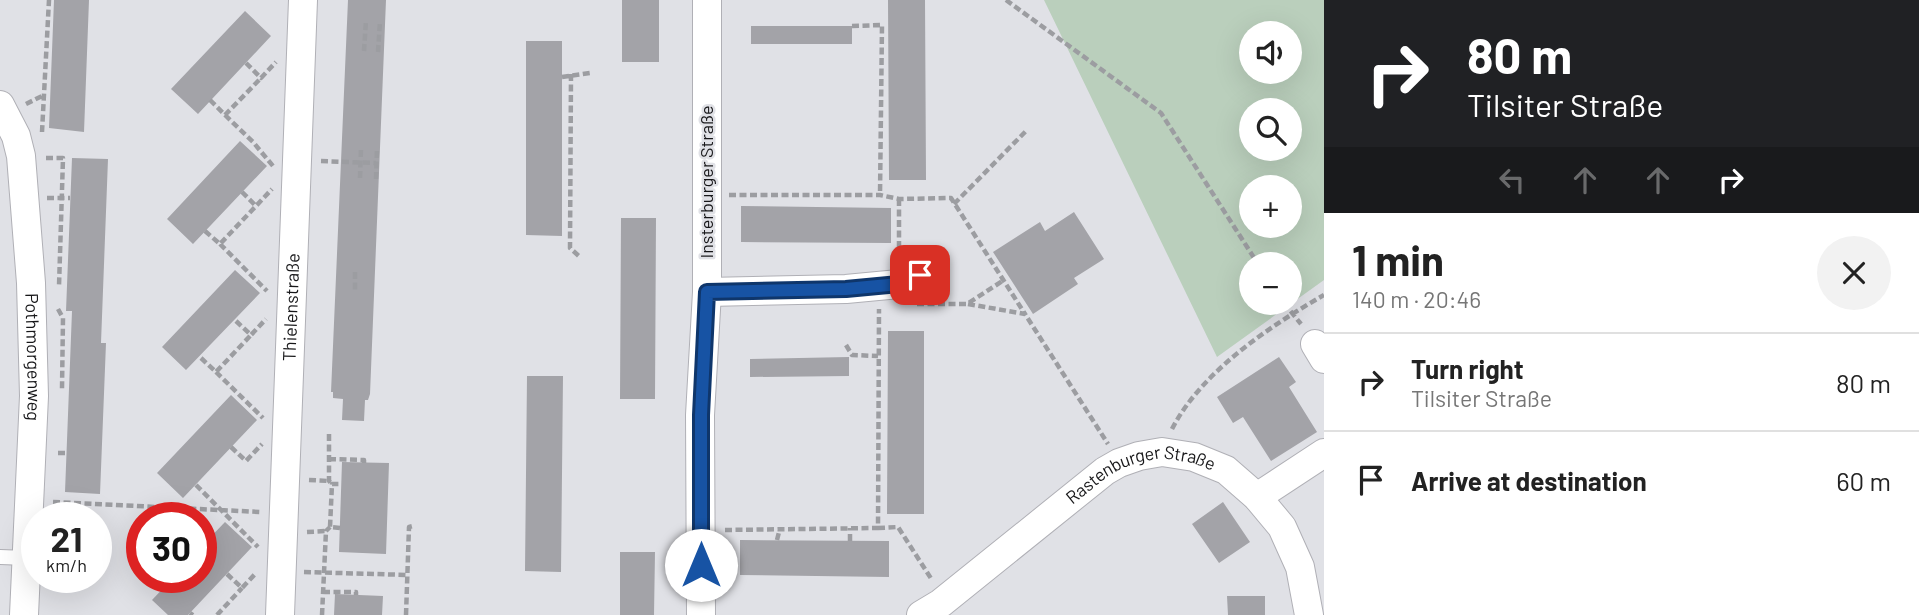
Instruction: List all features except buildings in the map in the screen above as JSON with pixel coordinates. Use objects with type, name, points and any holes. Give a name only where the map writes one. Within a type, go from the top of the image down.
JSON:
[{"type":"street","name":"Thielenstraße","points":[[280,615],[303,0]]},
{"type":"street","name":"Insterburger Straße","points":[[701,615],[701,415],[707,292],[707,0]]},
{"type":"street","name":"Pothmorgenweg","points":[[8,107],[21,156],[31,283],[34,396],[13,557],[24,615]]},
{"type":"street","points":[[707,292],[846,289],[910,280]]},
{"type":"street","name":"Rastenburger Straße","points":[[920,615],[941,603],[1105,471],[1139,456],[1161,452],[1194,457],[1226,470],[1257,497],[1282,527],[1300,566],[1309,615]]},
{"type":"street","points":[[1257,497],[1324,453]]},
{"type":"path","points":[[43,132],[49,0]]},
{"type":"path","points":[[1006,0],[1161,113],[1250,252]]},
{"type":"path","points":[[364,51],[366,20]]},
{"type":"path","points":[[377,52],[380,21]]},
{"type":"path","points":[[852,26],[882,25],[880,195]]},
{"type":"path","points":[[225,115],[280,58]]},
{"type":"path","points":[[246,62],[261,78]]},
{"type":"path","points":[[562,77],[590,73]]},
{"type":"path","points":[[571,74],[570,248],[581,258]]},
{"type":"path","points":[[8,107],[44,95]]},
{"type":"path","points":[[210,100],[274,167]]},
{"type":"path","points":[[954,204],[1027,130]]},
{"type":"path","points":[[562,140],[571,138]]},
{"type":"path","points":[[360,178],[361,148]]},
{"type":"path","points":[[376,179],[377,148]]},
{"type":"path","points":[[316,161],[376,163]]},
{"type":"path","points":[[220,244],[274,186]]},
{"type":"path","points":[[242,192],[256,206]]},
{"type":"path","points":[[707,194],[951,198],[1119,463]]},
{"type":"path","points":[[36,199],[70,198]]},
{"type":"path","points":[[562,200],[569,199]]},
{"type":"path","points":[[898,199],[910,280],[898,304],[967,304],[1025,314]]},
{"type":"path","points":[[205,231],[272,295]]},
{"type":"path","points":[[355,272],[355,290]]},
{"type":"path","points":[[967,304],[1004,280]]},
{"type":"path","points":[[1302,308],[1324,295]]},
{"type":"path","points":[[878,528],[879,309]]},
{"type":"path","points":[[216,372],[273,311]]},
{"type":"path","points":[[1161,452],[1173,426],[1202,387],[1268,329],[1289,315]]},
{"type":"path","points":[[236,321],[251,335]]},
{"type":"path","points":[[846,345],[852,355],[878,356]]},
{"type":"path","points":[[201,358],[265,420]]},
{"type":"path","points":[[322,615],[330,483],[329,434]]},
{"type":"path","points":[[231,447],[246,461],[268,438]]},
{"type":"path","points":[[58,453],[67,453]]},
{"type":"path","points":[[329,459],[364,460],[364,463]]},
{"type":"path","points":[[305,480],[341,484]]},
{"type":"path","points":[[195,485],[260,548]]},
{"type":"path","points":[[112,505],[268,512]]},
{"type":"path","points":[[406,615],[409,527],[413,526]]},
{"type":"path","points":[[725,530],[898,527],[937,588]]},
{"type":"path","points":[[303,532],[340,528]]},
{"type":"path","points":[[777,540],[780,528]]},
{"type":"path","points":[[850,528],[850,541]]},
{"type":"path","points":[[217,615],[260,568]]},
{"type":"path","points":[[301,572],[408,575]]},
{"type":"path","points":[[227,574],[242,588]]},
{"type":"path","points":[[323,592],[356,592],[356,595]]},
{"type":"green space","points":[[1044,0],[1324,0],[1324,280],[1302,296],[1302,252],[1239,252],[1239,315],[1275,315],[1217,357]]},
{"type":"route","points":[[701,565],[701,415],[707,292],[846,289],[899,284],[920,275]]}]
